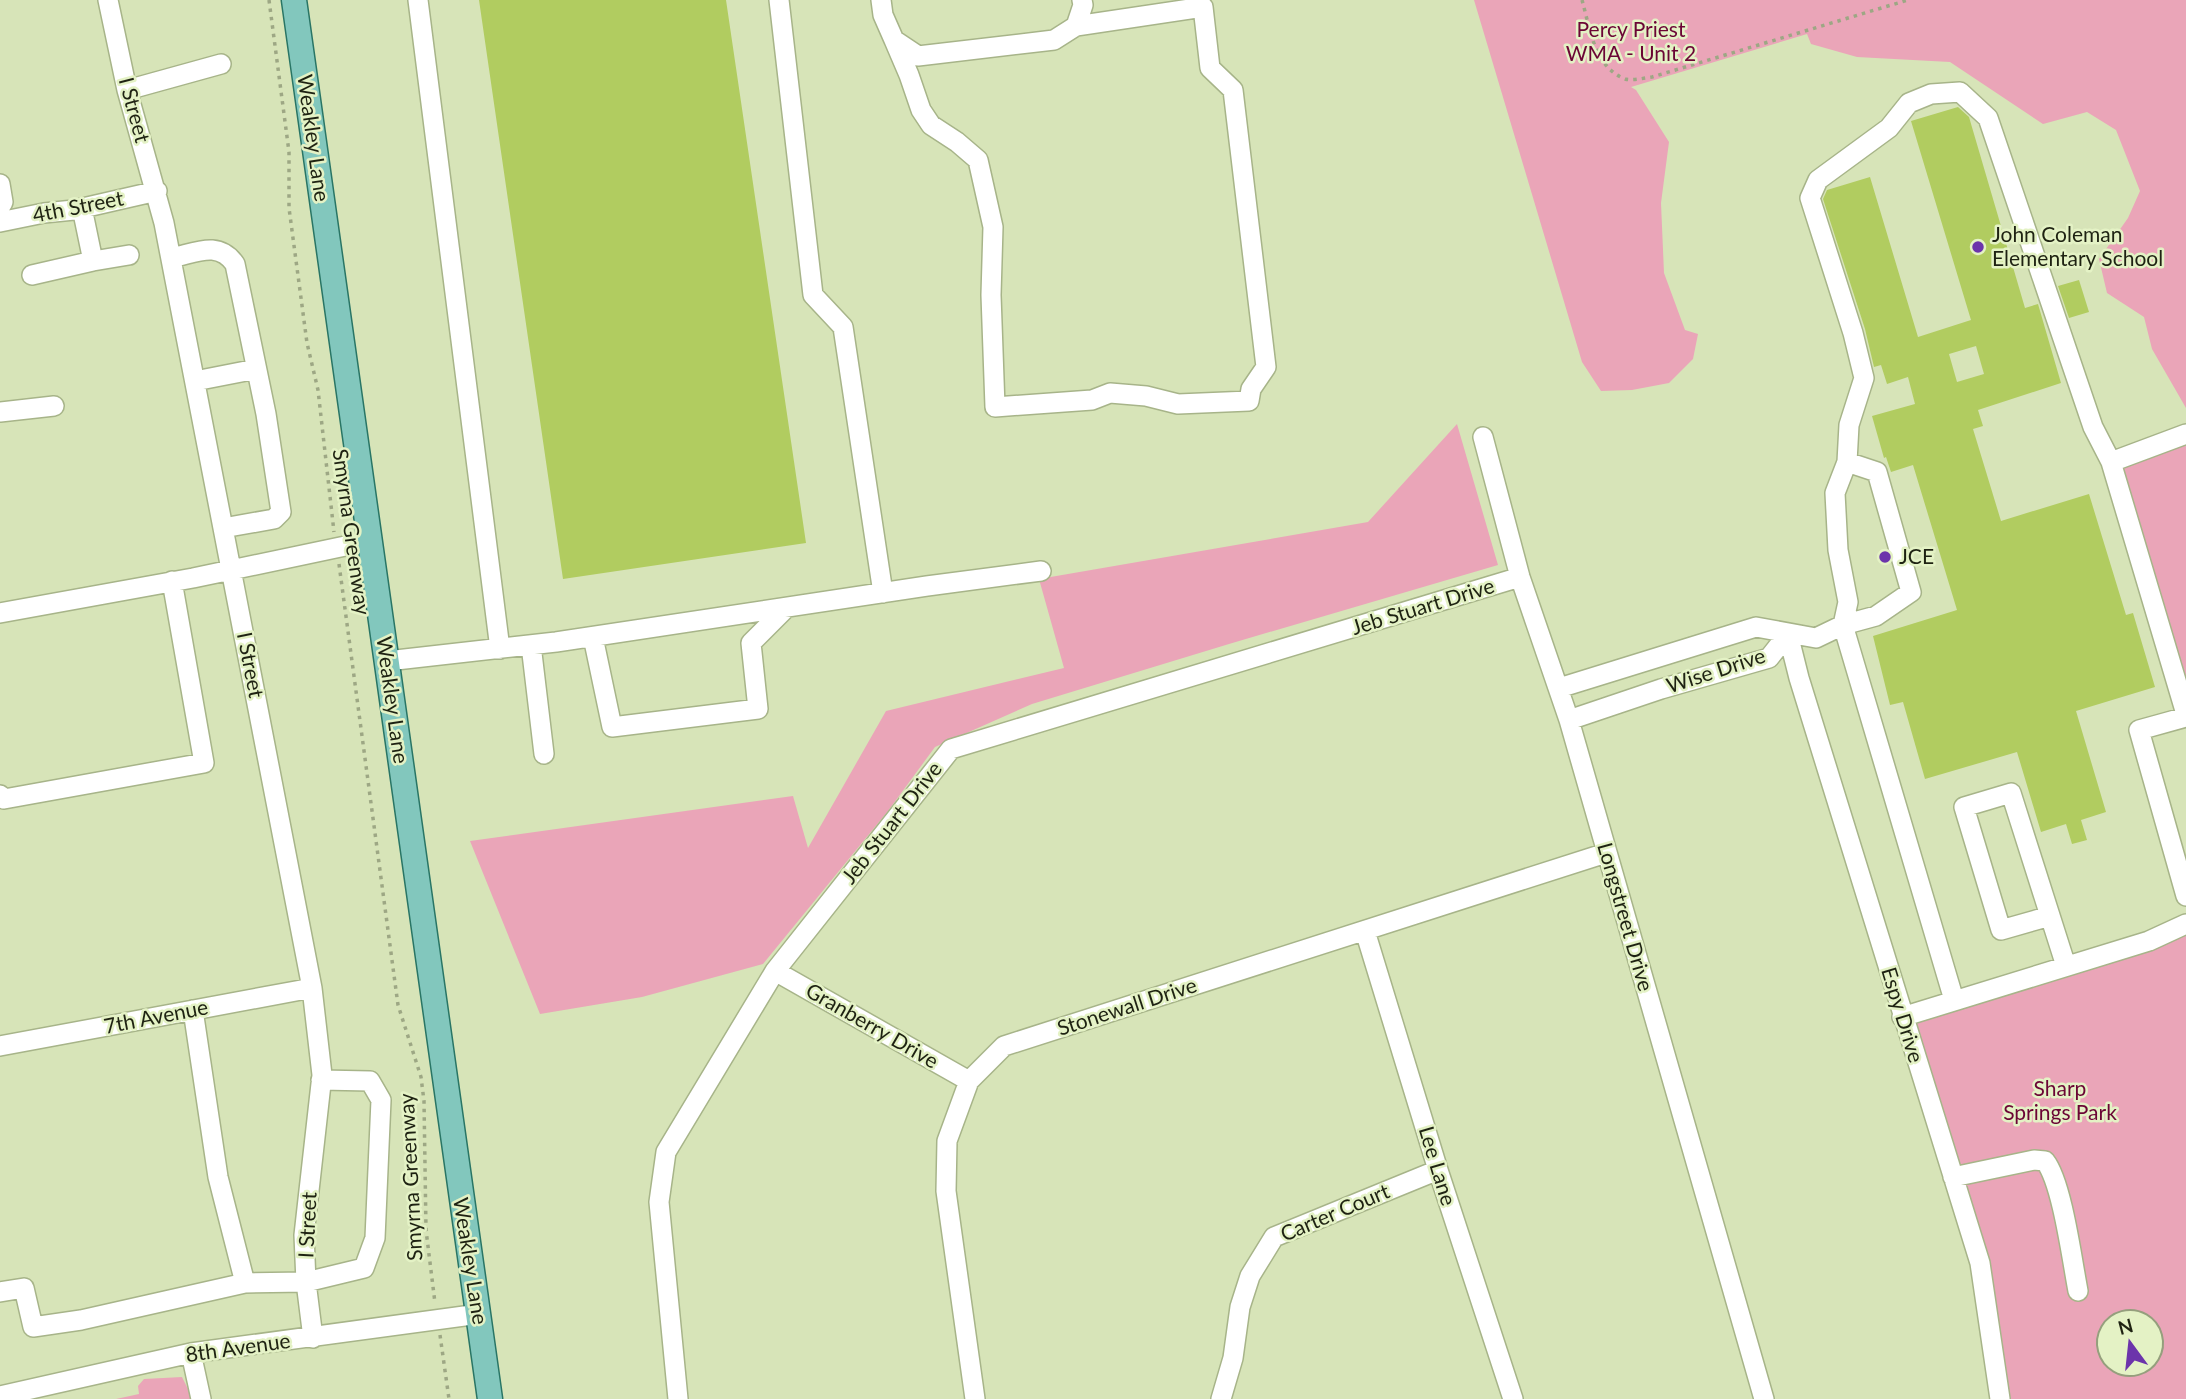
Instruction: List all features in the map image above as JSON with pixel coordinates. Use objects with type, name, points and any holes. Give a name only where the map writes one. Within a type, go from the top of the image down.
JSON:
[{"type":"main road","name":"Weakley Lane","points":[[293,0],[490,1399]]},
{"type":"street","name":"I Street","points":[[108,0],[127,90],[157,191],[171,258],[312,988],[321,1080],[304,1235],[313,1338]]},
{"type":"street","points":[[418,0],[500,649]]},
{"type":"street","points":[[779,0],[813,295],[843,327],[883,593]]},
{"type":"street","points":[[881,0],[883,15],[921,110],[931,125],[978,160],[993,228],[991,295],[995,407],[1092,400],[1110,393],[1146,396],[1178,404],[1250,401],[1251,389],[1266,367],[1233,90],[1210,68],[1203,6],[1076,26],[1054,40],[919,56],[894,40]]},
{"type":"street","points":[[1076,26],[1082,0]]},
{"type":"street","points":[[127,90],[221,64]]},
{"type":"street","points":[[1954,1000],[1843,625],[1848,602],[1838,550],[1835,494],[1847,462],[1849,425],[1864,379],[1853,333],[1810,198],[1818,180],[1889,128],[1909,103],[1931,94],[1960,92],[1988,118],[2093,427],[2111,462],[2186,715],[2139,730],[2186,896]]},
{"type":"street","points":[[0,184],[0,207]]},
{"type":"street","name":"4th Street","points":[[0,222],[82,208],[157,191]]},
{"type":"street","points":[[82,208],[93,261]]},
{"type":"street","points":[[171,258],[217,249],[227,253],[235,264],[256,369],[281,512],[274,519],[223,528]]},
{"type":"street","points":[[32,275],[129,255]]},
{"type":"street","points":[[195,381],[256,369]]},
{"type":"street","points":[[0,412],[54,406]]},
{"type":"street","points":[[2111,462],[2186,434]]},
{"type":"street","name":"Longstreet Drive","points":[[1483,436],[1520,577],[1569,720],[1764,1399]]},
{"type":"street","points":[[1788,634],[1816,638],[1843,625],[1876,616],[1911,592],[1877,472],[1847,462]]},
{"type":"street","points":[[0,613],[369,541]]},
{"type":"street","points":[[387,661],[593,637],[1041,571]]},
{"type":"street","name":"Jeb Stuart Drive","points":[[678,1399],[659,1202],[666,1152],[775,971],[950,749],[1520,577]]},
{"type":"street","points":[[0,796],[4,799],[205,763],[172,581]]},
{"type":"street","points":[[593,637],[612,727],[758,709],[751,643],[786,608]]},
{"type":"street","name":"Wise Drive","points":[[1559,688],[1756,627],[1788,634],[1769,658],[1661,689],[1569,720]]},
{"type":"street","name":"Espy Drive","points":[[1788,634],[1902,1017],[1980,1263],[2000,1399]]},
{"type":"street","points":[[531,645],[544,754]]},
{"type":"street","points":[[2050,916],[2001,930],[1964,807],[2011,793],[2066,966]]},
{"type":"street","name":"Stonewall Drive","points":[[975,1399],[946,1191],[947,1141],[969,1081],[1004,1046],[1606,853]]},
{"type":"street","points":[[1902,1017],[2149,941],[2186,924]]},
{"type":"street","name":"Lee Lane","points":[[1366,930],[1438,1170],[1513,1399]]},
{"type":"street","name":"Granberry Drive","points":[[775,971],[969,1081]]},
{"type":"street","name":"7th Avenue","points":[[0,1046],[312,988]]},
{"type":"street","points":[[193,1010],[218,1177],[245,1283]]},
{"type":"street","points":[[0,1292],[24,1288],[33,1327],[81,1320],[245,1283],[306,1282],[364,1268],[375,1238],[381,1100],[370,1081],[321,1080]]},
{"type":"street","points":[[1953,1177],[2034,1160],[2045,1161],[2051,1168],[2057,1186],[2078,1291]]},
{"type":"street","name":"Carter Court","points":[[1221,1399],[1233,1359],[1240,1307],[1250,1276],[1274,1237],[1438,1170]]},
{"type":"street","name":"8th Avenue","points":[[0,1396],[191,1353],[479,1314]]},
{"type":"street","points":[[191,1353],[201,1399]]},
{"type":"path","name":"Smyrna Greenway","points":[[269,0],[289,152],[289,208],[307,343],[318,390],[330,508],[397,1005],[421,1077],[424,1101],[426,1230],[449,1399]]},
{"type":"path","points":[[1582,0],[1594,43],[1604,66],[1627,80],[1652,77],[1909,0]]},
{"type":"green space","name":"Percy Priest WMA - Unit 2","points":[[1474,0],[2186,0],[2186,408],[2152,349],[2144,317],[2107,293],[2099,259],[2128,218],[2140,191],[2116,130],[2087,112],[2043,124],[1950,62],[1857,57],[1811,44],[1807,34],[1631,87],[1636,90],[1669,142],[1661,203],[1664,273],[1685,330],[1698,334],[1693,359],[1669,383],[1632,390],[1601,391],[1582,362]]},
{"type":"green space","points":[[1457,424],[1498,565],[1032,704],[935,747],[888,811],[763,964],[642,997],[540,1014],[470,841],[793,796],[808,848],[886,711],[1064,668],[1039,579],[1368,522]]},
{"type":"green space","points":[[2186,434],[2186,714],[2111,462]]},
{"type":"green space","name":"Sharp Springs Park","points":[[2186,924],[2186,1399],[1999,1399],[1980,1263],[1902,1017]]},
{"type":"green space","points":[[182,1377],[193,1399],[116,1399],[139,1394],[138,1386],[144,1379]]},
{"type":"building","points":[[479,0],[726,0],[806,543],[563,579]]},
{"type":"building","points":[[1958,107],[1969,117],[2025,308],[2038,304],[2061,383],[1978,410],[1983,426],[1973,429],[2001,521],[2089,494],[2126,615],[2133,613],[2155,687],[2076,711],[2106,812],[2081,820],[2087,840],[2072,844],[2066,824],[2041,832],[2017,752],[1925,779],[1903,702],[1890,705],[1873,636],[1957,610],[1913,465],[1891,472],[1886,457],[1884,458],[1872,416],[1915,404],[1908,377],[1887,384],[1881,365],[1874,367],[1865,329],[1823,199],[1827,190],[1870,177],[1918,337],[1971,320],[1911,121]],"holes":[[[1976,346],[1984,374],[1957,382],[1949,354]]]},
{"type":"building","points":[[2079,280],[2089,312],[2069,318],[2058,286]]},
{"type":"place","name":"John Coleman Elementary School","points":[[1978,247]]},
{"type":"place","name":"JCE","points":[[1885,557]]}]
